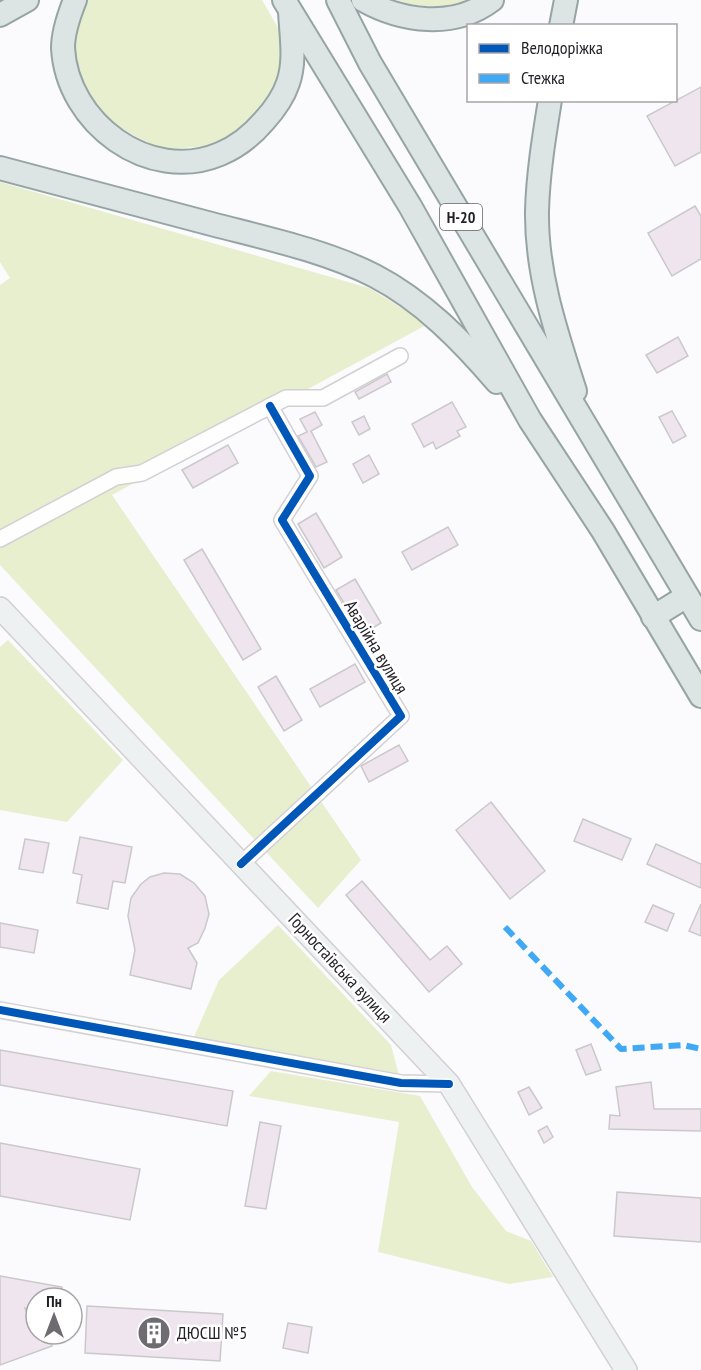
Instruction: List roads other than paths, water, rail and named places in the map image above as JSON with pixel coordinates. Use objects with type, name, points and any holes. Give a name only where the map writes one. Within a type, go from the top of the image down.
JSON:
[{"type":"main road","points":[[0,15],[27,0]]},
{"type":"main road","points":[[75,0],[65,30],[63,47],[68,76],[81,106],[105,133],[121,144],[154,158],[177,161],[198,160],[219,155],[238,144],[255,131],[281,100],[289,82],[292,60],[287,5]]},
{"type":"main road","name":"Н-20","points":[[338,0],[370,63],[701,619]]},
{"type":"main road","points":[[363,0],[395,15],[420,19],[465,15],[492,0]]},
{"type":"main road","points":[[561,24],[566,0]]},
{"type":"main road","name":"Н-20","points":[[287,5],[410,206],[530,420],[603,531],[701,696]]},
{"type":"main road","points":[[550,102],[539,168],[537,212],[539,255],[546,296],[555,329],[589,432]]},
{"type":"main road","points":[[0,168],[329,257],[375,276],[410,298],[448,329],[530,420]]},
{"type":"main road","points":[[653,617],[687,596]]},
{"type":"main road","name":"Горностаївська вулиця","points":[[0,608],[449,1084],[626,1370]]},
{"type":"street","points":[[0,539],[116,477],[141,473],[286,398],[323,398],[400,356]]},
{"type":"street","name":"Аварійна вулиця","points":[[241,864],[400,716],[282,520],[309,476],[270,406]]},
{"type":"street","points":[[0,1010],[401,1083],[449,1084]]},
{"type":"place","name":"ДЮСШ №5","points":[[154,1333]]}]
